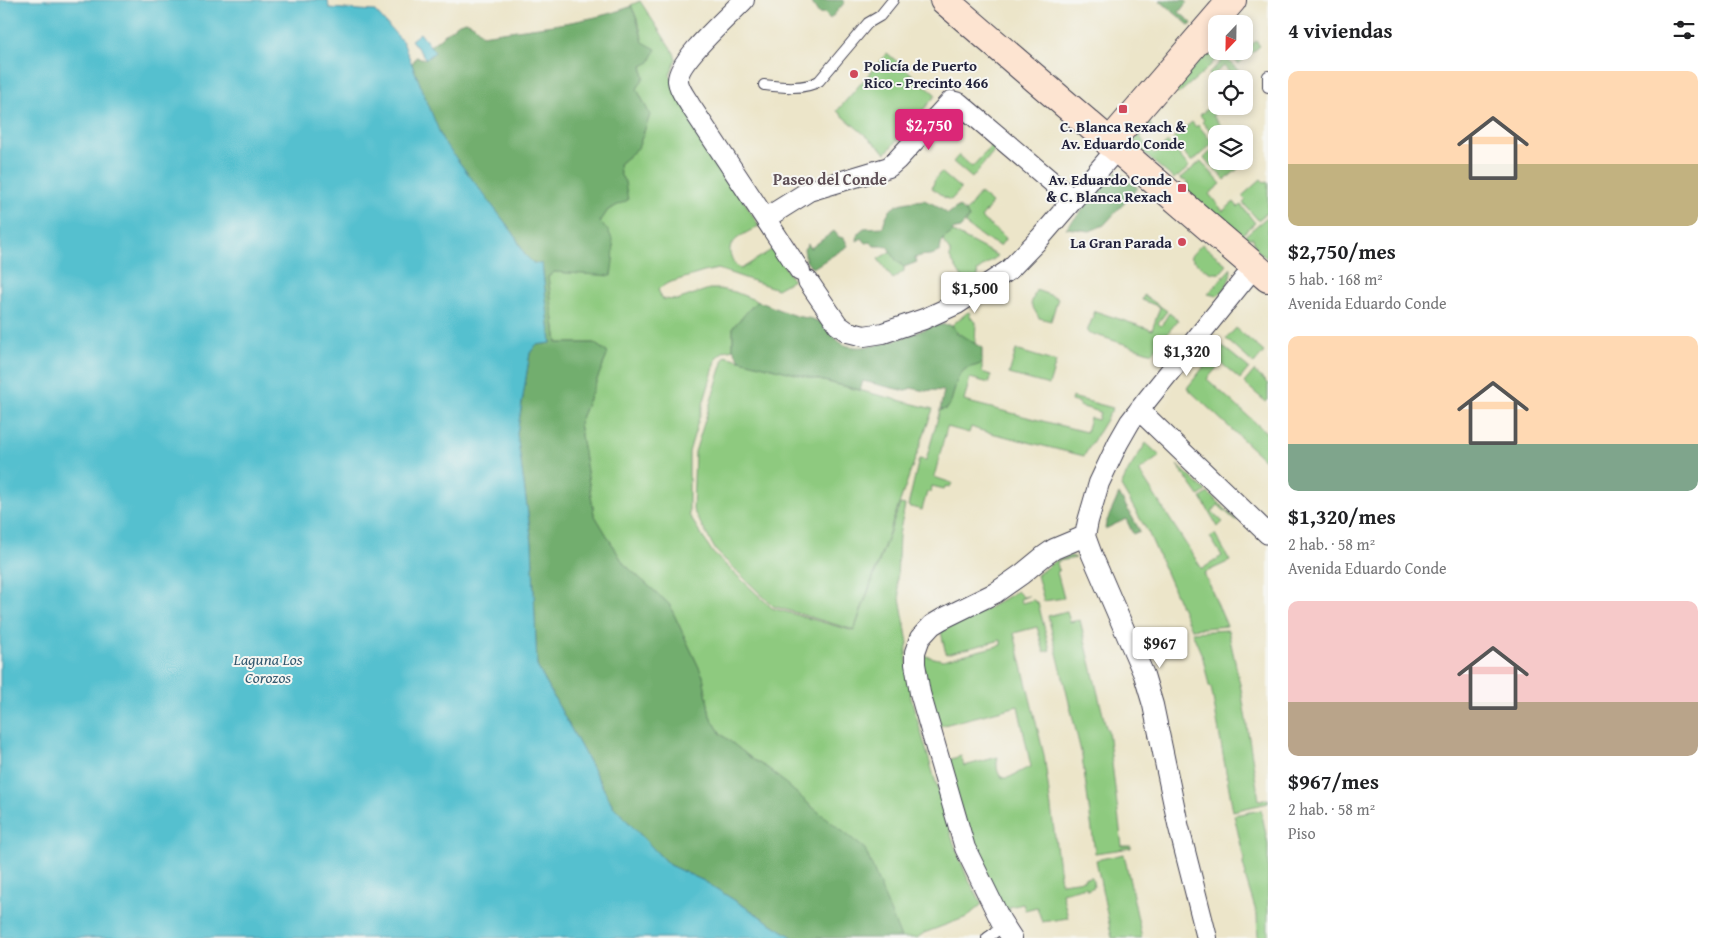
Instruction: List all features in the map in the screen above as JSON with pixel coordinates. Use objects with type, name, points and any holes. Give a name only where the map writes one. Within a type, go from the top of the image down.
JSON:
[{"type":"street","points":[[944,0],[1261,273],[1139,410],[1118,443],[1099,483],[1085,536],[1144,675],[1153,705],[1178,824],[1207,938]]},
{"type":"street","points":[[735,3],[687,59],[680,72],[678,81],[682,92],[838,324],[848,332],[864,336],[883,333],[957,304],[1009,270],[1040,238],[1232,0]]},
{"type":"street","points":[[766,218],[808,191],[889,166],[897,160],[951,101],[959,103],[1072,199]]},
{"type":"street","points":[[1139,410],[1268,534]]},
{"type":"street","points":[[1008,932],[965,848],[959,830],[920,693],[915,664],[916,652],[920,638],[932,625],[995,593],[1054,549],[1085,536]]},
{"type":"lane","points":[[764,85],[813,85],[819,81],[868,23],[880,16],[893,0]]},
{"type":"lane","points":[[1268,76],[1268,87]]},
{"type":"lane","points":[[987,938],[1008,932]]},
{"type":"green space","points":[[810,0],[842,0],[845,2],[830,19],[824,13],[819,14]]},
{"type":"green space","points":[[1159,0],[1185,0],[1187,2],[1179,12],[1192,23],[1190,26]]},
{"type":"green space","points":[[640,1],[674,53],[676,59],[670,75],[759,226],[734,241],[730,251],[733,262],[741,269],[773,249],[793,280],[777,289],[718,269],[668,283],[658,289],[662,299],[677,300],[709,289],[719,289],[735,292],[757,301],[733,327],[733,349],[724,351],[717,357],[689,452],[689,515],[713,553],[772,608],[854,631],[900,504],[905,505],[899,535],[897,581],[908,643],[906,651],[911,698],[953,841],[967,877],[982,904],[967,917],[924,933],[917,938],[901,938],[895,926],[811,806],[769,769],[752,759],[721,734],[710,716],[703,676],[669,604],[624,564],[594,514],[579,423],[608,353],[594,343],[557,343],[548,277],[554,272],[611,275],[600,222],[608,210],[627,200],[625,182],[620,174],[619,164],[638,148],[650,115],[637,89],[644,77],[643,45],[631,5]]},
{"type":"green space","points":[[631,5],[643,42],[656,49],[650,62],[642,66],[644,77],[637,89],[650,115],[638,148],[619,164],[628,200],[608,210],[600,222],[610,234],[612,240],[614,254],[611,276],[554,272],[548,277],[557,343],[594,343],[608,353],[579,423],[594,514],[624,564],[669,604],[703,676],[710,716],[721,734],[752,759],[769,769],[811,806],[865,849],[901,938],[794,938],[704,881],[669,865],[613,806],[537,666],[532,543],[517,434],[530,353],[536,345],[551,343],[542,264],[533,263],[525,255],[514,234],[442,141],[412,64],[416,57],[426,59],[435,52],[430,46],[459,23],[466,21],[474,25],[482,35],[575,21],[612,13]]},
{"type":"green space","points":[[1256,41],[1260,46],[1253,52],[1253,43]]},
{"type":"green space","points":[[1208,51],[1208,60],[1215,60],[1178,94],[1175,90]]},
{"type":"green space","points":[[887,53],[936,95],[886,153],[837,111]]},
{"type":"green space","points":[[1222,60],[1228,60],[1238,70],[1227,70],[1224,66],[1219,70],[1213,70]]},
{"type":"green space","points":[[1235,60],[1243,60],[1238,64]]},
{"type":"green space","points":[[1208,108],[1208,115],[1214,115],[1221,125],[1208,125],[1208,129],[1202,122],[1204,120],[1200,115]]},
{"type":"green space","points":[[1148,121],[1152,127],[1140,137],[1154,154],[1168,142],[1189,167],[1174,179],[1135,146],[1135,139]]},
{"type":"green space","points":[[1192,122],[1196,127],[1198,125],[1208,137],[1208,148],[1192,162],[1173,138]]},
{"type":"green space","points":[[992,145],[994,151],[972,178],[953,162],[959,155],[972,167]]},
{"type":"green space","points":[[1208,154],[1208,162],[1204,158]]},
{"type":"green space","points":[[1201,161],[1221,184],[1209,194],[1223,211],[1234,202],[1238,207],[1241,205],[1255,223],[1240,236],[1188,193],[1188,182],[1180,179]]},
{"type":"green space","points":[[1215,170],[1236,170],[1225,180]]},
{"type":"green space","points":[[1118,171],[1138,188],[1104,225],[1090,231],[1066,228]]},
{"type":"green space","points":[[941,172],[961,189],[951,200],[945,198],[932,188],[935,179]]},
{"type":"green space","points":[[1261,179],[1268,183],[1268,212],[1258,220],[1243,203],[1246,200],[1242,196]]},
{"type":"green space","points":[[980,193],[992,203],[981,218],[1006,238],[1000,246],[984,238],[965,224],[969,218],[966,212]]},
{"type":"green space","points":[[924,200],[948,214],[959,207],[966,212],[969,218],[960,228],[952,230],[953,232],[942,240],[940,251],[915,258],[917,262],[904,267],[896,260],[887,246],[874,246],[871,242],[866,243],[862,238],[857,241],[858,233],[864,228],[883,227],[885,219],[892,208],[903,203]]},
{"type":"green space","points":[[1268,216],[1268,259],[1255,248],[1253,238],[1246,238],[1245,240],[1242,238]]},
{"type":"green space","points":[[834,231],[839,237],[844,238],[848,246],[813,268],[811,267],[806,261],[804,249],[808,244],[811,248]]},
{"type":"green space","points":[[953,232],[998,256],[977,271],[978,278],[963,284],[958,281],[962,278],[950,258],[950,251],[942,240]]},
{"type":"green space","points":[[1202,244],[1227,265],[1220,273],[1207,271],[1190,257]]},
{"type":"green space","points":[[891,251],[896,260],[904,267],[904,271],[893,279],[878,259]]},
{"type":"green space","points":[[1231,268],[1229,280],[1223,290],[1217,296],[1208,294]]},
{"type":"green space","points":[[1036,290],[1058,298],[1051,321],[1039,318],[1031,304]]},
{"type":"green space","points":[[1144,295],[1167,311],[1158,323],[1161,326],[1169,313],[1178,320],[1152,353],[1087,332],[1095,311],[1152,330],[1160,307],[1142,300]]},
{"type":"green space","points":[[757,301],[793,315],[816,320],[825,326],[841,343],[854,347],[880,344],[934,326],[952,325],[956,332],[982,348],[982,363],[963,371],[957,380],[950,405],[947,409],[940,410],[944,391],[925,391],[911,388],[905,391],[863,381],[860,390],[740,360],[733,349],[733,327]]},
{"type":"green space","points":[[968,312],[970,317],[976,322],[975,345],[956,332],[952,325]]},
{"type":"green space","points":[[1236,328],[1264,352],[1254,364],[1226,339]]},
{"type":"green space","points":[[1221,345],[1249,368],[1240,379],[1221,363],[1207,379],[1268,434],[1268,463],[1187,388]]},
{"type":"green space","points":[[1016,350],[1056,362],[1049,385],[1009,374]]},
{"type":"green space","points":[[725,356],[933,409],[854,630],[773,606],[716,551],[693,510],[695,452]]},
{"type":"green space","points":[[982,363],[982,372],[991,375],[989,383],[970,378],[964,401],[1086,432],[1090,418],[1098,420],[1100,412],[1079,406],[1079,403],[1071,401],[1072,397],[1113,408],[1084,456],[971,427],[969,433],[947,427],[934,477],[952,483],[950,487],[946,486],[944,489],[932,486],[931,492],[927,492],[922,510],[908,506],[919,459],[926,460],[940,410],[947,409],[950,405],[957,380],[963,371]]},
{"type":"green space","points":[[1254,371],[1268,384],[1268,400],[1266,402],[1244,383]]},
{"type":"green space","points":[[1146,443],[1160,456],[1139,471],[1202,569],[1222,556],[1210,537],[1215,534],[1230,561],[1204,573],[1227,626],[1191,629],[1149,534],[1121,486]]},
{"type":"green space","points":[[1177,465],[1206,491],[1199,496]]},
{"type":"green space","points":[[1208,493],[1237,520],[1218,505],[1212,512],[1223,522],[1218,527],[1201,498]]},
{"type":"green space","points":[[1119,494],[1140,531],[1133,534],[1126,519],[1105,529]]},
{"type":"green space","points":[[1071,556],[1076,558],[1057,563],[1059,571],[1057,572],[1064,598],[1044,601],[1037,575],[1055,561]]},
{"type":"green space","points":[[1017,591],[1023,597],[1029,596],[1020,599],[1022,603],[1033,600],[1038,603],[1050,650],[1044,652],[1037,627],[1014,633],[1044,755],[1061,883],[1092,877],[1094,887],[1087,890],[1086,887],[1062,893],[1068,918],[1042,922],[1037,907],[1025,910],[1023,904],[1009,907],[1010,914],[1008,915],[975,853],[945,761],[961,756],[964,766],[998,757],[997,770],[1003,778],[1031,767],[1018,706],[936,727],[921,655],[943,660],[1001,645],[1001,640],[946,654],[941,632],[961,619],[987,609]]},
{"type":"green space","points":[[1067,611],[1070,622],[1080,620],[1108,730],[1122,846],[1131,846],[1131,848],[1095,853],[1082,756],[1048,616]]},
{"type":"green space","points":[[1228,630],[1241,689],[1259,800],[1268,799],[1268,803],[1233,811],[1211,687],[1209,686],[1203,658],[1192,632]]},
{"type":"green space","points":[[1261,810],[1268,844],[1268,938],[1258,938],[1257,915],[1245,876],[1244,859],[1234,815]]},
{"type":"green space","points":[[1124,854],[1142,938],[1112,938],[1096,860]]},
{"type":"water","name":"Laguna Los Corozos","points":[[0,0],[328,0],[329,8],[375,11],[403,42],[443,141],[514,234],[525,255],[533,263],[542,264],[551,343],[536,345],[530,353],[517,434],[532,543],[537,666],[613,806],[669,865],[704,881],[794,938],[0,938]]},
{"type":"water","points":[[420,33],[435,52],[426,59],[411,40]]},
{"type":"place","name":"Policía de Puerto Rico - Precinto 466","points":[[854,74]]},
{"type":"place","name":"C. Blanca Rexach & Av. Eduardo Conde","points":[[1123,109]]},
{"type":"place","name":"Av. Eduardo Conde & C. Blanca Rexach","points":[[1182,188]]},
{"type":"place","name":"La Gran Parada","points":[[1182,242]]},
{"type":"district","name":"Paseo del Conde","points":[[830,179]]}]
